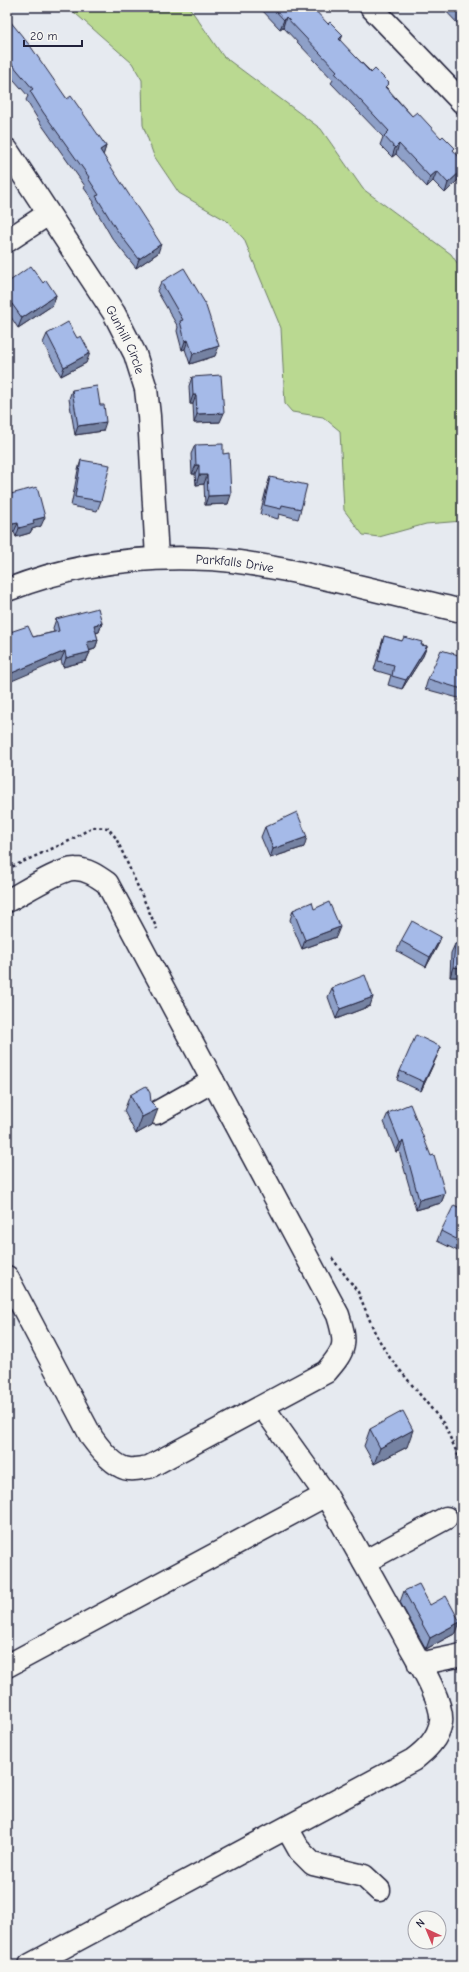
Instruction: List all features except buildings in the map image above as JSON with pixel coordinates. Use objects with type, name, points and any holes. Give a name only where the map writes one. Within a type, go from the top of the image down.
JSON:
[{"type":"street","points":[[371,7],[462,102]]},
{"type":"street","name":"Gunhill Circle","points":[[7,150],[118,320],[129,340],[141,369],[149,416],[157,558]]},
{"type":"street","points":[[7,241],[48,214]]},
{"type":"street","name":"Parkfalls Drive","points":[[7,590],[33,580],[77,568],[157,558],[211,559],[272,568],[462,611]]},
{"type":"street","points":[[7,901],[61,872],[74,868],[96,875],[106,883],[338,1315],[343,1331],[344,1344],[340,1356],[326,1372],[148,1467],[128,1469],[113,1461],[103,1452],[92,1438],[7,1276]]},
{"type":"street","points":[[156,1113],[213,1081]]},
{"type":"street","points":[[30,1965],[413,1760],[432,1742],[441,1721],[436,1698],[364,1562],[326,1495],[263,1406]]},
{"type":"street","points":[[7,1666],[326,1495]]},
{"type":"street","points":[[364,1562],[446,1518]]},
{"type":"street","points":[[419,1664],[462,1655]]},
{"type":"street","points":[[287,1828],[300,1851],[313,1864],[364,1876],[379,1890]]},
{"type":"green space","points":[[68,7],[189,7],[223,56],[321,129],[363,189],[451,254],[462,270],[462,521],[426,524],[379,537],[363,535],[344,510],[340,431],[323,417],[292,412],[285,404],[281,328],[244,239],[227,221],[179,193],[154,156],[143,125],[142,80],[132,63]]}]
